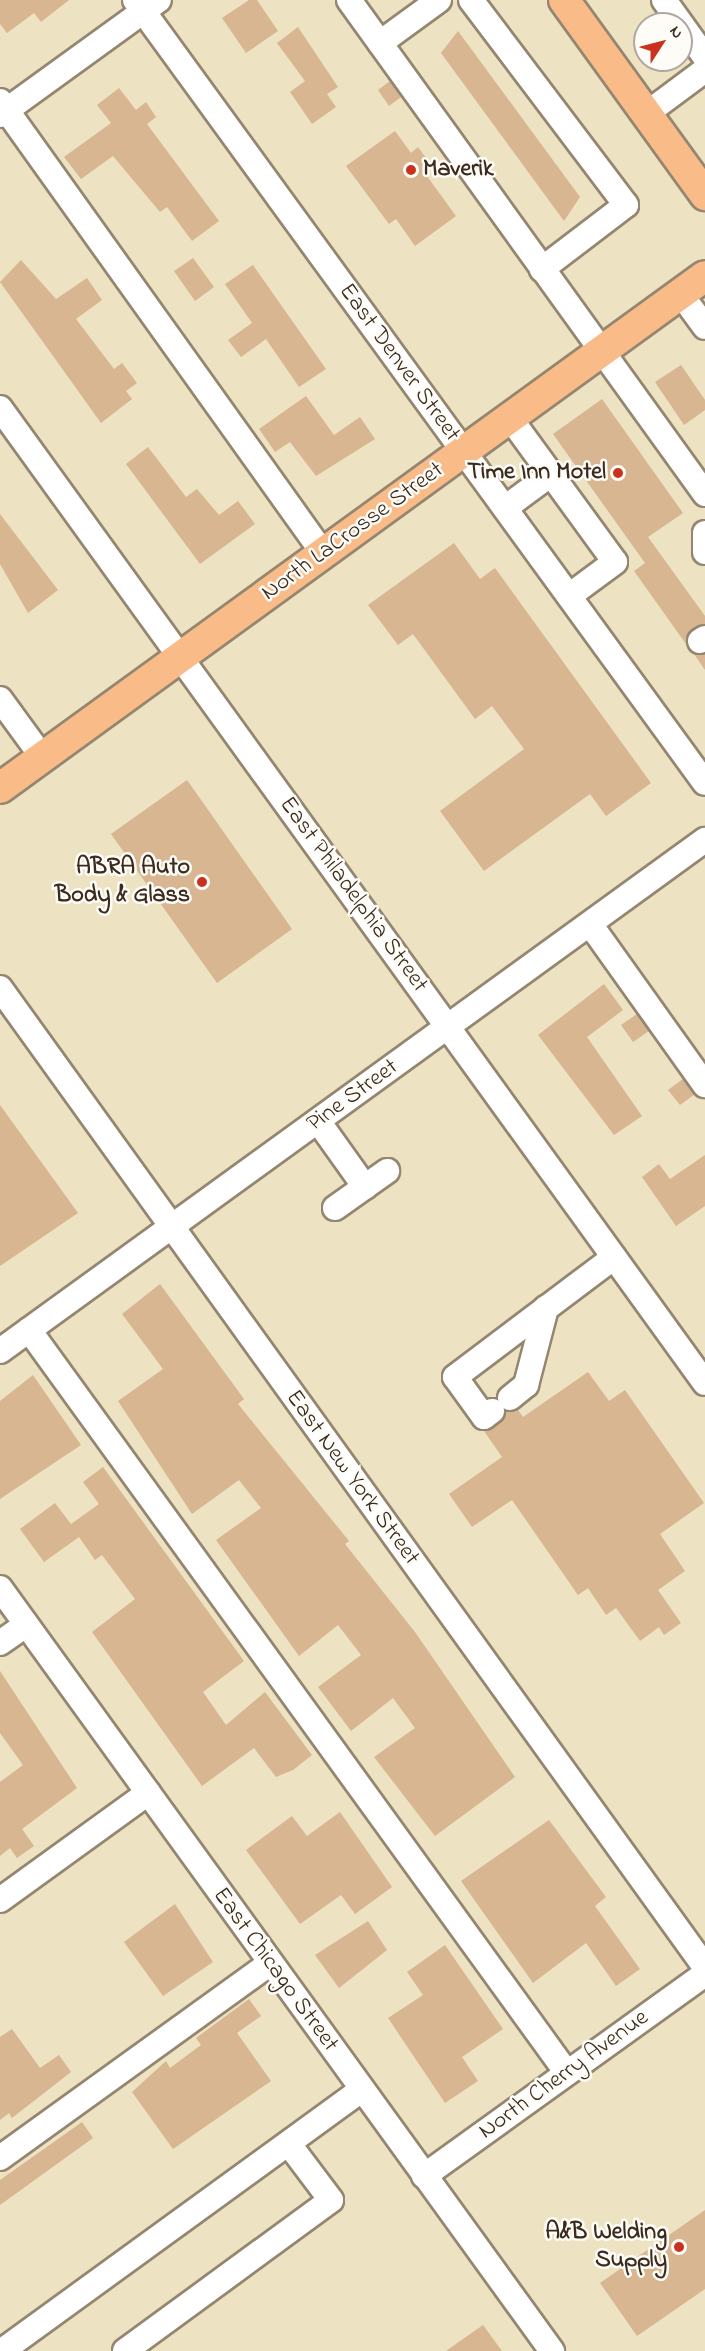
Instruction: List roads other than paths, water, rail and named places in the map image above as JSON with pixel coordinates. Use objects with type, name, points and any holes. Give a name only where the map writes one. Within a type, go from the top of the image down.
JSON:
[{"type":"main road","points":[[568,1],[705,195]]},
{"type":"main road","name":"North LaCrosse Street","points":[[0,789],[705,276]]},
{"type":"street","points":[[349,0],[601,351],[701,481]]},
{"type":"street","points":[[380,43],[439,0]]},
{"type":"street","points":[[471,0],[626,205],[542,269]]},
{"type":"street","points":[[646,114],[702,74],[664,0]]},
{"type":"street","points":[[145,4],[2,109],[323,553]]},
{"type":"street","name":"East Denver Street","points":[[145,4],[463,451],[705,783]]},
{"type":"street","points":[[680,293],[705,327]]},
{"type":"street","name":"East Philadelphia Street","points":[[0,408],[705,1383]]},
{"type":"street","points":[[510,418],[615,562],[569,596]]},
{"type":"street","points":[[505,508],[551,474]]},
{"type":"street","points":[[705,533],[705,552]]},
{"type":"street","points":[[0,699],[42,758]]},
{"type":"street","name":"Pine Street","points":[[0,1351],[705,840]]},
{"type":"street","points":[[590,924],[705,1085]]},
{"type":"street","name":"East New York Street","points":[[0,988],[705,1968]]},
{"type":"street","points":[[318,1121],[365,1187]]},
{"type":"street","points":[[335,1208],[387,1171]]},
{"type":"street","points":[[546,1308],[525,1385],[484,1417],[455,1377],[507,1337],[614,1257]]},
{"type":"street","points":[[29,1330],[567,2073]]},
{"type":"street","points":[[507,1337],[529,1368]]},
{"type":"street","name":"East Chicago Street","points":[[0,1588],[552,2351]]},
{"type":"street","points":[[0,1643],[26,1624]]},
{"type":"street","points":[[0,1900],[148,1793]]},
{"type":"street","points":[[0,2158],[270,1963]]},
{"type":"street","name":"North Cherry Avenue","points":[[424,2176],[705,1974]]},
{"type":"street","points":[[2,2351],[361,2090]]},
{"type":"street","points":[[125,2351],[331,2200],[288,2143]]},
{"type":"place","name":"Maverik","points":[[411,170]]},
{"type":"place","name":"Time Inn Motel","points":[[618,473]]},
{"type":"place","name":"ABRA Auto Body & Glass","points":[[202,882]]},
{"type":"place","name":"A&B Welding Supply","points":[[679,2247]]}]
